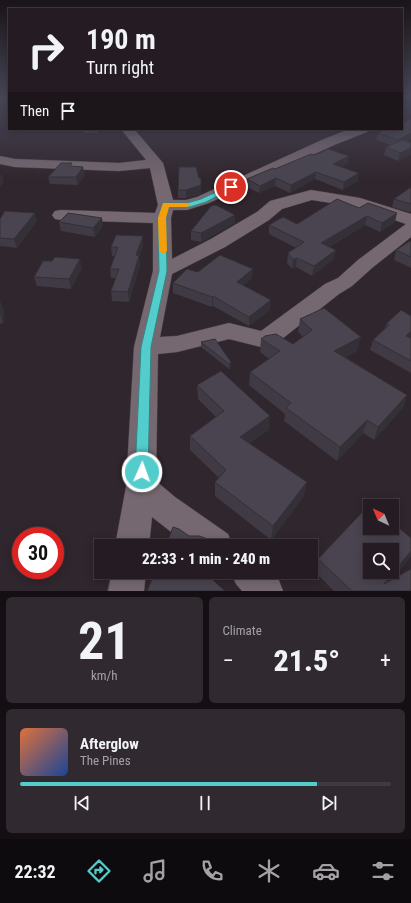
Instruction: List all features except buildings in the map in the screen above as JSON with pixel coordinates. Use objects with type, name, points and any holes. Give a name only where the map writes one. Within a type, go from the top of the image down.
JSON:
[{"type":"street","points":[[128,130],[156,163],[164,212],[163,271],[146,347],[141,487],[133,539]]},
{"type":"street","points":[[61,215],[164,212],[203,200],[329,142],[359,130]]},
{"type":"street","points":[[0,160],[15,163],[119,167],[156,163]]},
{"type":"street","points":[[163,271],[218,243],[263,216],[276,205],[311,195],[360,203],[411,220]]},
{"type":"street","points":[[146,347],[177,344],[229,331],[265,340],[332,289],[345,282],[365,264],[411,228]]},
{"type":"street","points":[[141,487],[164,507],[207,539]]},
{"type":"street","points":[[126,591],[128,579]]},
{"type":"street","points":[[254,579],[265,591]]},
{"type":"slow traffic","points":[[163,251],[162,218],[166,205],[187,205]]},
{"type":"route","points":[[142,472],[146,347],[163,271],[162,218],[166,205],[187,205],[203,200],[231,187]]}]
